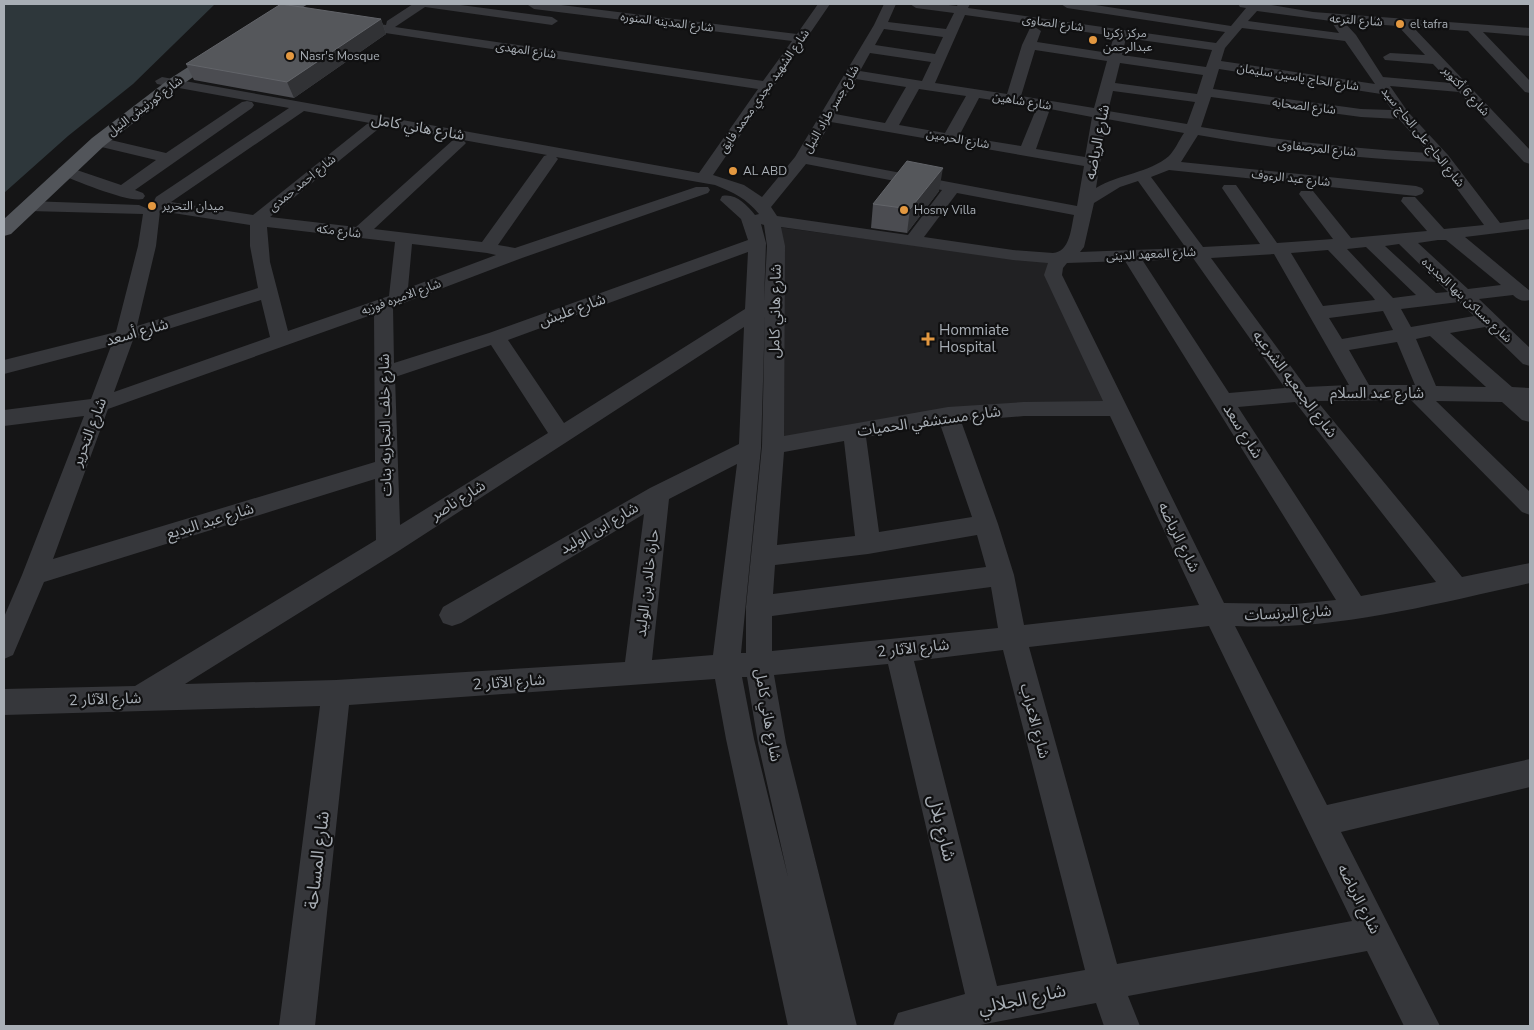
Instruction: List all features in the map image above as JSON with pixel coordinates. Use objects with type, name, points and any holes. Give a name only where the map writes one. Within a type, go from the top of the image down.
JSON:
[{"type":"main road","points":[[251,30],[286,8],[303,10]]},
{"type":"main road","name":"شارع كورنيش النيل","points":[[4,215],[108,121],[235,40]]},
{"type":"main road","name":"شارع كورنيش النيل","points":[[4,230],[65,171],[162,86]]},
{"type":"street","points":[[391,24],[421,4]]},
{"type":"street","points":[[428,4],[471,6],[496,13],[567,22],[586,8]]},
{"type":"street","points":[[458,40],[508,4]]},
{"type":"street","name":"شارع الشهيد مجدي محمد فايق","points":[[702,184],[800,38],[820,4]]},
{"type":"street","name":"شارع جسر طراد النيل","points":[[762,215],[802,159],[880,25],[890,4]]},
{"type":"street","name":"شارع الصاوى","points":[[916,4],[962,7],[1038,22],[1219,47]]},
{"type":"street","points":[[1066,4],[1249,13],[1351,38]]},
{"type":"street","points":[[535,5],[507,27],[551,37],[539,51]]},
{"type":"street","name":"شارع المدينه المنوره","points":[[535,5],[586,8],[800,38]]},
{"type":"street","points":[[1084,28],[1091,5]]},
{"type":"street","points":[[429,36],[471,6]]},
{"type":"street","points":[[890,128],[940,59],[962,7]]},
{"type":"street","points":[[1228,14],[1249,13]]},
{"type":"street","points":[[802,159],[952,188],[1085,207],[1114,184],[1167,165],[1176,158],[1193,130],[1219,47],[1249,13]]},
{"type":"street","name":"شارع الترعه","points":[[1249,13],[1530,32]]},
{"type":"street","name":"شارع الترعه","points":[[1249,13],[1343,14],[1530,28]]},
{"type":"street","name":"شارع الحاج على الحاج سيد","points":[[1335,18],[1351,38],[1403,115],[1442,158],[1496,229]]},
{"type":"street","name":"شارع المهدى","points":[[343,22],[768,86]]},
{"type":"street","points":[[1013,99],[1038,22]]},
{"type":"street","name":"شارع 6 أكتوبر","points":[[1402,23],[1530,159]]},
{"type":"street","points":[[880,25],[952,34]]},
{"type":"street","points":[[1472,28],[1530,89]]},
{"type":"street","points":[[1511,31],[1524,45]]},
{"type":"street","points":[[484,44],[499,33]]},
{"type":"street","name":"شارع الرياضه","points":[[1121,33],[1100,114],[1085,207],[1075,247],[1054,268],[1053,275],[1216,614],[1422,1026]]},
{"type":"street","name":"شارع الحاج ياسين سليمان","points":[[1029,46],[1114,58],[1335,82],[1463,88]]},
{"type":"street","points":[[865,48],[940,59]]},
{"type":"street","points":[[1390,57],[1437,60]]},
{"type":"street","name":"شارع شاهين","points":[[850,74],[1045,104],[1193,130]]},
{"type":"street","points":[[1335,82],[1347,112]]},
{"type":"street","name":"شارع هاني كامل","points":[[162,86],[247,105],[297,109],[372,127],[458,143],[545,155]]},
{"type":"street","name":"شارع هاني كامل","points":[[162,86],[702,184],[739,206],[762,215],[776,246],[766,307],[761,447],[763,557],[759,607],[759,664],[772,743],[840,1026]]},
{"type":"street","name":"شارع الصحابه","points":[[1108,86],[1347,112],[1403,115]]},
{"type":"street","points":[[950,138],[974,94]]},
{"type":"street","points":[[1026,152],[1045,104]]},
{"type":"street","points":[[121,192],[247,105]]},
{"type":"street","points":[[65,171],[153,206],[297,109]]},
{"type":"street","name":"شارع الحرمين","points":[[825,117],[1091,163]]},
{"type":"street","name":"شارع احمد حمدى","points":[[281,340],[261,258],[258,221],[264,213],[372,127]]},
{"type":"street","name":"شارع المرصفاوى","points":[[1193,130],[1315,148],[1442,158]]},
{"type":"street","points":[[98,142],[170,159]]},
{"type":"street","points":[[360,233],[458,143]]},
{"type":"street","points":[[487,248],[545,155]]},
{"type":"street","name":"شارع عبد الرءوف","points":[[1167,165],[1413,196],[1446,236]]},
{"type":"street","name":"شارع الجمعيه الشرعيه","points":[[1142,175],[1300,394],[1456,588]]},
{"type":"street","name":"شارع الاميره فوزيه","points":[[4,418],[100,405],[391,301],[702,184]]},
{"type":"street","points":[[912,241],[952,188]]},
{"type":"street","points":[[1230,188],[1275,248],[1318,313],[1363,392]]},
{"type":"street","points":[[1307,194],[1339,245],[1390,305],[1396,315],[1421,392],[1530,506]]},
{"type":"street","name":"شارع مكه","points":[[29,206],[153,206],[258,221],[487,248],[516,254]]},
{"type":"street","name":"شارع التحرير","points":[[4,647],[35,575],[125,336],[147,246],[153,206]]},
{"type":"street","name":"شارع هاني كامل","points":[[762,215],[756,231],[766,307]]},
{"type":"street","name":"شارع المعهد الدينى","points":[[762,215],[912,241],[1021,256],[1062,258],[1372,243],[1446,236],[1530,224]]},
{"type":"street","points":[[1446,236],[1524,295]]},
{"type":"street","name":"شارع خلف التجاريه بنات","points":[[388,545],[384,373],[391,301],[404,238]]},
{"type":"street","name":"شارع مساكن بنها الجديده","points":[[1404,240],[1530,359]]},
{"type":"street","name":"شارع عليش","points":[[384,373],[496,337],[757,243]]},
{"type":"street","points":[[1372,243],[1432,300]]},
{"type":"street","name":"شارع سعد","points":[[1130,256],[1356,608]]},
{"type":"street","name":"شارع أسعد","points":[[4,367],[125,336],[268,291]]},
{"type":"street","points":[[1318,313],[1464,296],[1524,295]]},
{"type":"street","name":"شارع ناصر","points":[[140,698],[388,545],[766,307]]},
{"type":"street","points":[[1337,346],[1489,320]]},
{"type":"street","points":[[1435,330],[1530,415]]},
{"type":"street","points":[[496,337],[561,435]]},
{"type":"street","name":"شارع عبد السلام","points":[[1224,401],[1300,394],[1363,392],[1530,395]]},
{"type":"street","name":"شارع مستشفي الحميات","points":[[761,447],[948,415],[1024,409],[1116,408]]},
{"type":"street","name":"شارع الاعراب","points":[[948,415],[986,524],[1001,575],[1013,637],[1105,982],[1122,1026]]},
{"type":"street","points":[[854,432],[868,544]]},
{"type":"street","name":"شارع هاني كامل","points":[[761,447],[731,610],[726,666],[740,739],[806,1026]]},
{"type":"street","name":"شارع ابن الوليد","points":[[452,615],[658,494],[761,447]]},
{"type":"street","name":"شارع عبد البديع","points":[[35,575],[385,467]]},
{"type":"street","name":"حارة خالد بن الوليد","points":[[637,673],[658,494]]},
{"type":"street","points":[[763,557],[868,544],[986,524]]},
{"type":"street","name":"شارع البرنسات","points":[[1013,637],[1216,614],[1274,617],[1310,615],[1356,608],[1530,573]]},
{"type":"street","points":[[759,607],[1001,575]]},
{"type":"street","name":"شارع الآثار 2","points":[[4,702],[336,693],[759,664],[1013,637]]},
{"type":"street","name":"شارع بلال","points":[[898,650],[985,1006]]},
{"type":"street","name":"شارع المساحة","points":[[297,1026],[336,693]]},
{"type":"street","points":[[1320,822],[1530,773]]},
{"type":"street","name":"شارع الجلالي","points":[[911,1026],[985,1006],[1105,982],[1376,933]]},
{"type":"shaded area","points":[[4,4],[215,4],[133,84],[68,136],[4,193]]},
{"type":"shaded area","name":"Hommiate Hospital","points":[[778,227],[1031,261],[1050,261],[1108,405],[782,440]]},
{"type":"building","name":"Nasr's Mosque","points":[[281,4],[381,19],[287,82],[186,64]]},
{"type":"building","points":[[907,161],[943,168],[910,209],[873,204]]},
{"type":"place","name":"el tafra","points":[[1400,24]]},
{"type":"place","name":"مركز زكريا عبدالرحمن","points":[[1093,40]]},
{"type":"place","name":"Nasr's Mosque","points":[[290,56]]},
{"type":"place","name":"AL ABD","points":[[733,171]]},
{"type":"place","name":"ميدان التحرير","points":[[152,206]]},
{"type":"place","name":"Hosny Villa","points":[[904,210]]},
{"type":"place","name":"Hommiate Hospital","points":[[928,339]]}]
